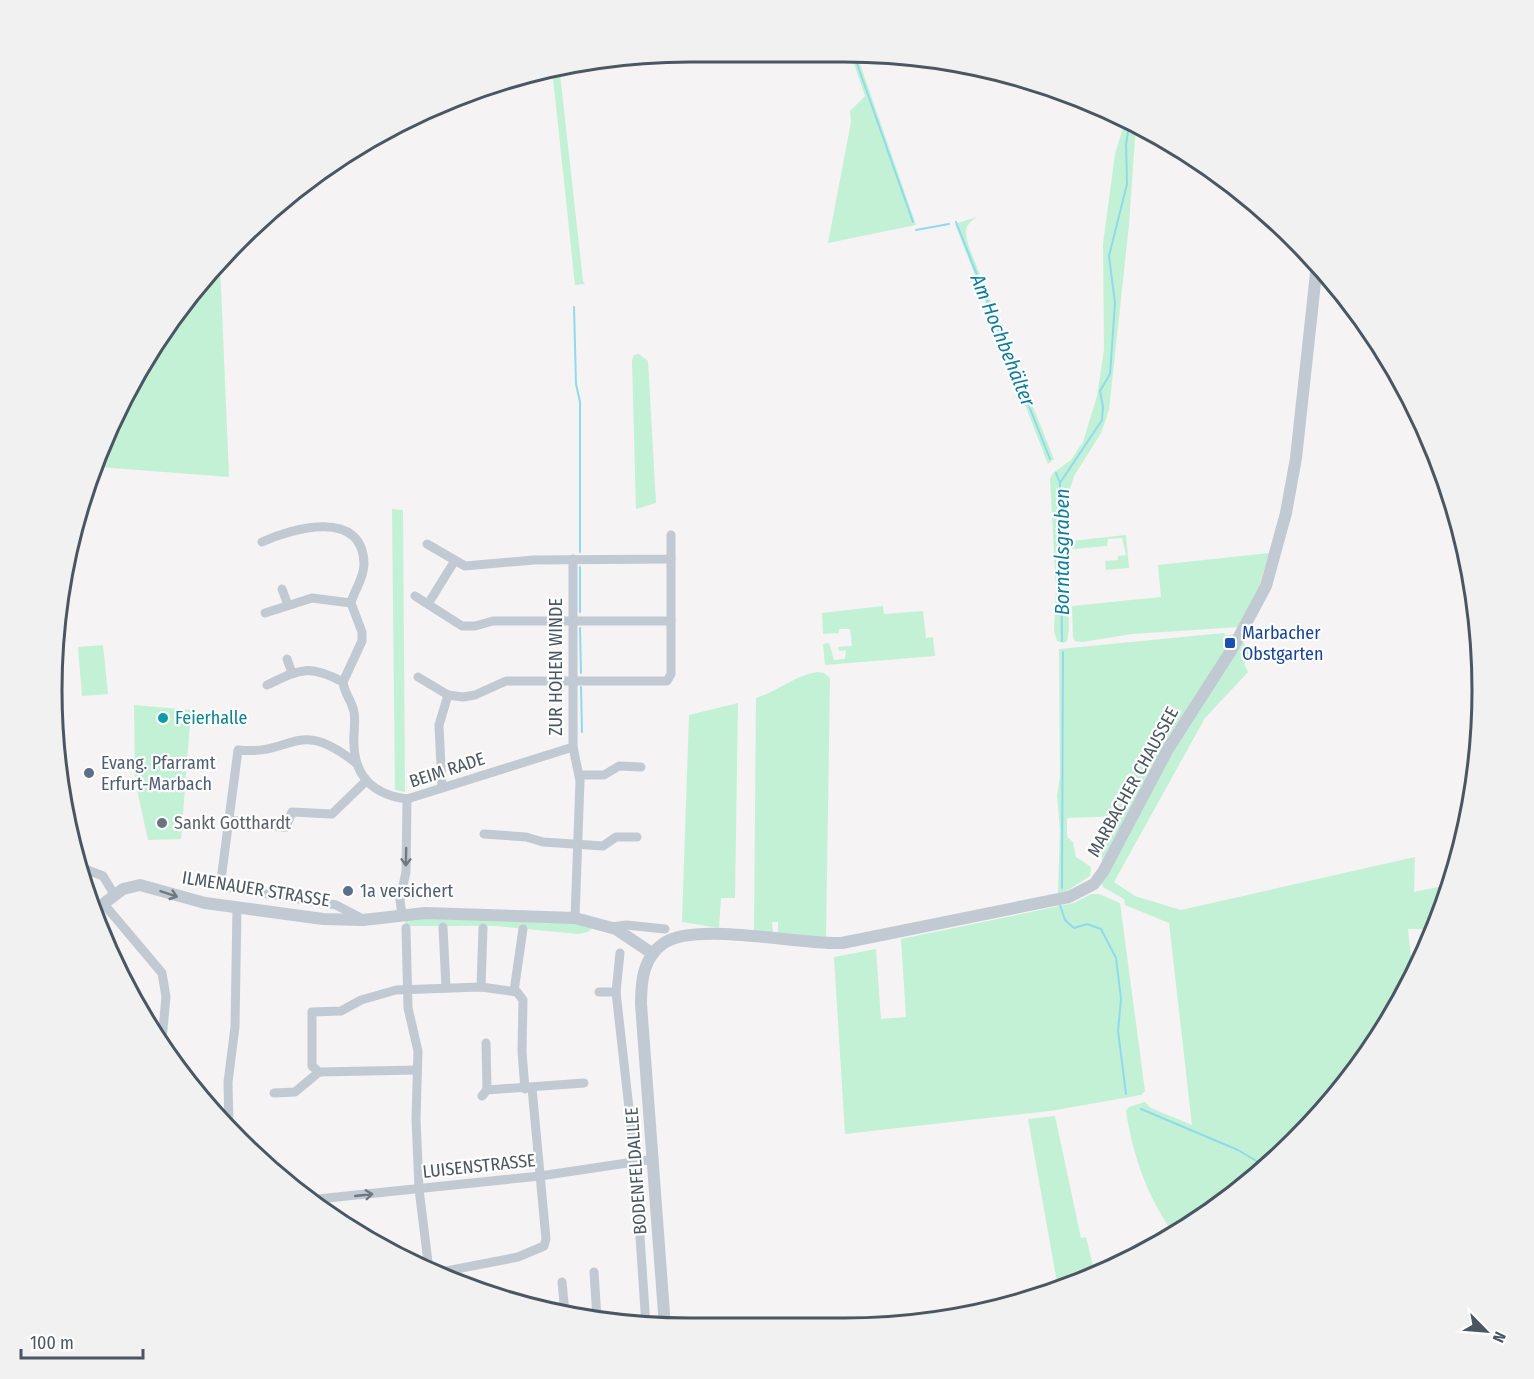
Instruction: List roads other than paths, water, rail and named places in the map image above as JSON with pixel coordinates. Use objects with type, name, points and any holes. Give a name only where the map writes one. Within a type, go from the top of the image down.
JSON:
[{"type":"street","name":"MARBACHER CHAUSSEE","points":[[653,954],[665,942],[695,934],[818,944],[842,943],[1070,897],[1094,884],[1103,872],[1168,749],[1234,646],[1266,586],[1286,513],[1296,458],[1316,274]]},
{"type":"street","points":[[262,542],[278,534],[315,526],[327,526],[346,531],[359,546],[364,564],[363,574],[351,603],[362,632],[362,641],[343,682],[354,715],[356,763]]},
{"type":"street","points":[[418,677],[448,695],[475,695],[506,681],[667,681],[671,674],[671,535]]},
{"type":"street","points":[[427,544],[454,562],[468,566],[573,559],[670,559]]},
{"type":"street","name":"ZUR HOHEN WINDE","points":[[573,559],[573,747],[580,775],[575,918]]},
{"type":"street","points":[[428,604],[454,562]]},
{"type":"street","points":[[282,589],[288,605]]},
{"type":"street","points":[[415,596],[453,622],[466,627],[493,621],[671,621]]},
{"type":"street","points":[[265,613],[318,597],[351,603]]},
{"type":"street","points":[[287,660],[292,673]]},
{"type":"street","points":[[267,686],[301,669],[318,670],[343,682]]},
{"type":"street","points":[[442,788],[439,725],[448,695]]},
{"type":"street","points":[[363,920],[336,905],[222,886],[238,750],[260,751],[299,739],[315,740],[335,747],[356,763],[366,781],[383,793],[407,798]]},
{"type":"street","name":"BEIM RADE","points":[[402,915],[400,900],[406,872],[407,798],[573,747]]},
{"type":"street","points":[[580,775],[604,775],[619,766],[641,767]]},
{"type":"street","points":[[229,822],[286,827],[292,812],[332,814],[366,781]]},
{"type":"street","points":[[484,834],[603,846],[616,837],[637,837]]},
{"type":"street","points":[[89,870],[103,876],[114,894],[100,905]]},
{"type":"street","name":"ILMENAUER STRASSE","points":[[114,894],[123,889],[144,886],[200,902],[310,918],[363,920],[402,915],[491,913],[575,918],[611,927],[653,954]]},
{"type":"street","points":[[228,1116],[228,1082],[235,1027],[237,907]]},
{"type":"street","points":[[102,911],[162,973],[166,998],[163,1031]]},
{"type":"street","name":"ILMENAUER STRASSE","points":[[611,927],[626,925],[665,929]]},
{"type":"street","points":[[443,927],[446,988]]},
{"type":"street","points":[[406,928],[408,1008],[418,1045],[419,1189],[428,1260]]},
{"type":"street","points":[[481,987],[483,928]]},
{"type":"street","points":[[514,991],[523,929]]},
{"type":"street","name":"BODENFELDALLEE","points":[[620,953],[616,992],[625,1056],[635,1162],[646,1316]]},
{"type":"street","name":"BODENFELDALLEE","points":[[653,954],[647,963],[641,982],[665,1317]]},
{"type":"street","points":[[319,1072],[312,1066],[312,1012],[341,1011],[361,1000],[388,991],[481,987],[520,993],[523,1000],[522,1052],[529,1088],[546,1239],[543,1248],[518,1257],[450,1270]]},
{"type":"street","points":[[599,992],[616,992]]},
{"type":"street","points":[[486,1043],[484,1093],[584,1083]]},
{"type":"street","points":[[625,1056],[645,1054]]},
{"type":"street","points":[[274,1093],[295,1092],[319,1072],[417,1070]]},
{"type":"street","name":"LUISENSTRASSE","points":[[322,1199],[540,1176],[654,1159]]},
{"type":"street","points":[[594,1272],[596,1310]]},
{"type":"street","points":[[562,1282],[564,1304]]},
{"type":"street","points":[[644,1285],[663,1284]]},
{"type":"waterway","name":"Am Hochbehälter","points":[[857,62],[913,222]]},
{"type":"waterway","name":"Borntalsgraben","points":[[1062,641],[1060,483],[1102,420],[1103,407],[1100,391],[1110,374],[1115,303],[1109,256],[1127,184],[1126,144],[1128,129]]},
{"type":"waterway","name":"Am Hochbehälter","points":[[956,222],[1050,459]]},
{"type":"waterway","name":"Am Hochbehälter","points":[[916,230],[949,224]]},
{"type":"waterway","points":[[574,307],[576,384],[580,402],[580,552]]},
{"type":"waterway","name":"Am Hochbehälter","points":[[1056,473],[1060,483]]},
{"type":"waterway","points":[[580,567],[580,612]]},
{"type":"waterway","points":[[580,628],[581,673]]},
{"type":"waterway","name":"Borntalsgraben","points":[[1062,888],[1063,652]]},
{"type":"waterway","points":[[581,687],[582,732]]},
{"type":"waterway","name":"Borntalsgraben","points":[[1060,905],[1065,920],[1074,928],[1087,924],[1101,929],[1116,958],[1121,999],[1118,1031],[1126,1094]]},
{"type":"waterway","name":"Borntalsgraben","points":[[1141,1109],[1238,1150],[1259,1162]]},
{"type":"place","name":"Marbacher Obstgarten","points":[[1230,643]]},
{"type":"place","name":"Feierhalle","points":[[163,718]]},
{"type":"place","name":"Evang. Pfarramt Erfurt-Marbach","points":[[89,773]]},
{"type":"place","name":"Sankt Gotthardt","points":[[162,823]]},
{"type":"place","name":"1a versichert","points":[[348,891]]}]
